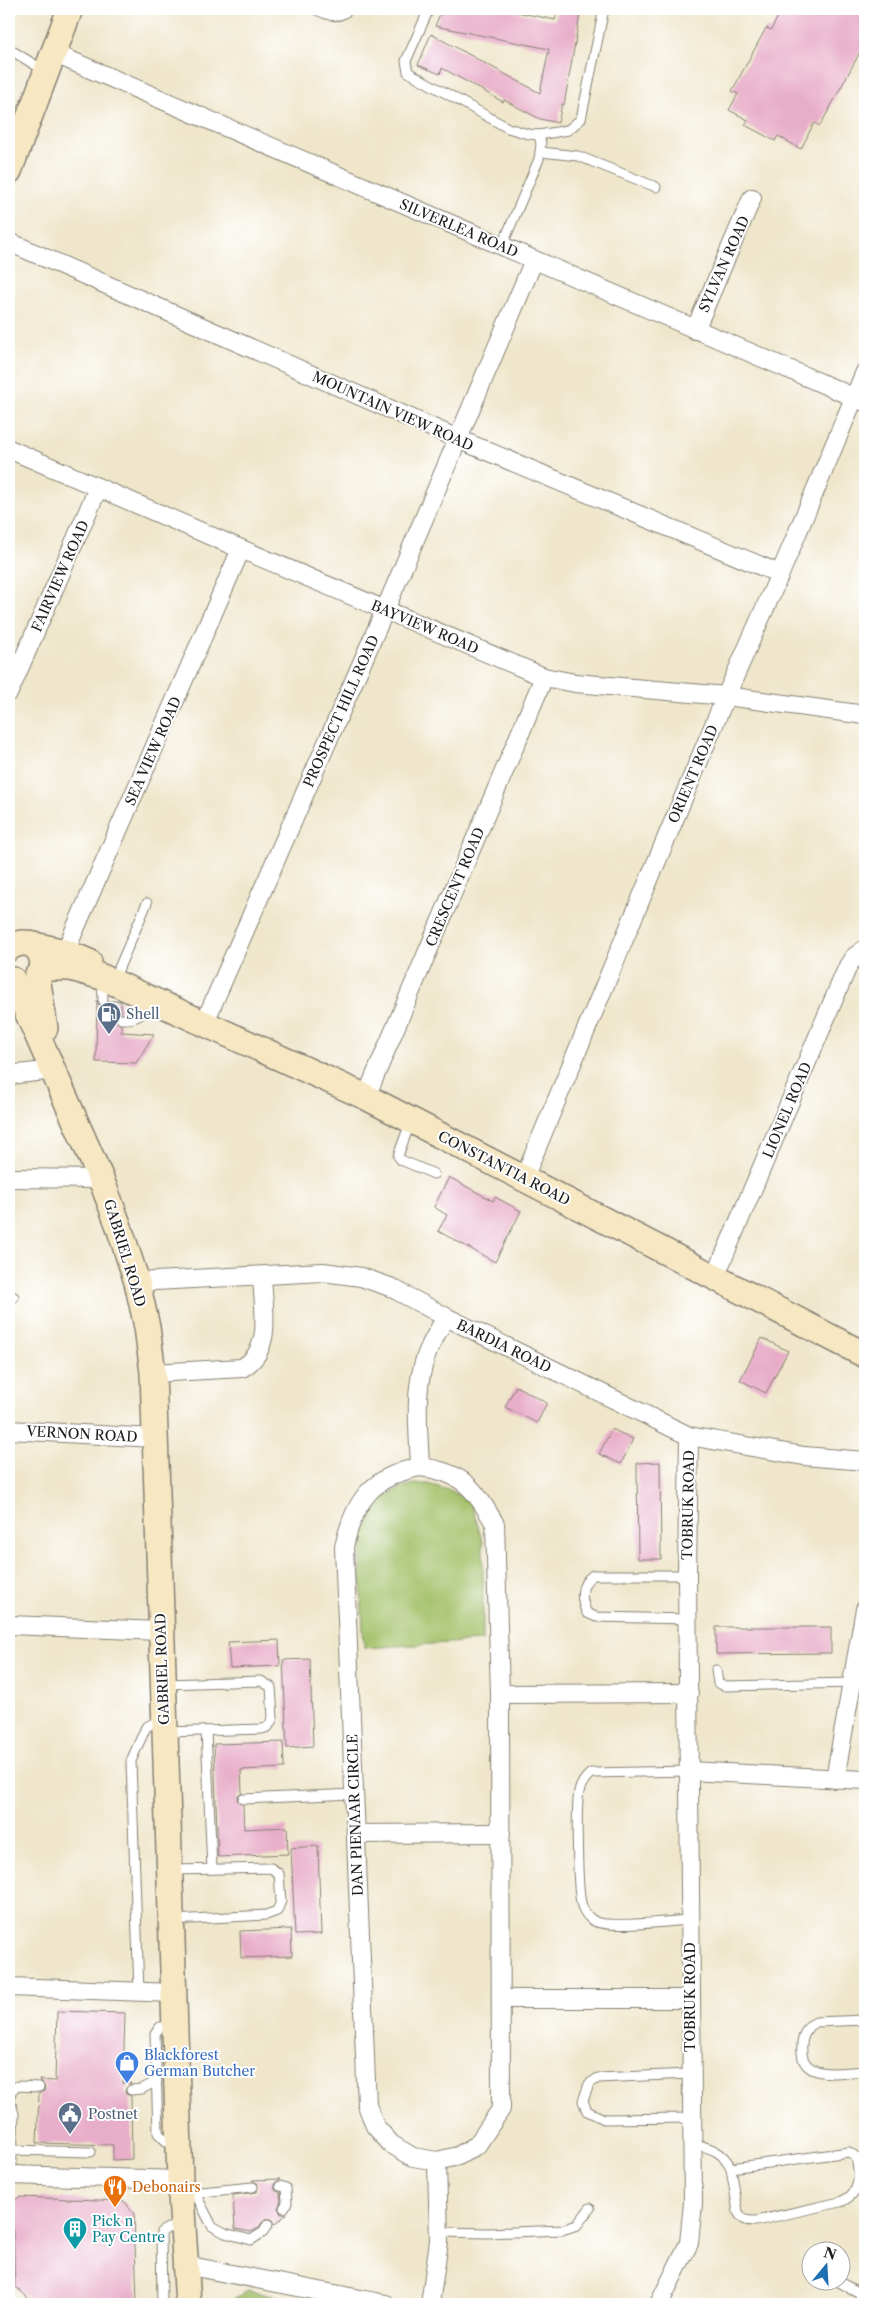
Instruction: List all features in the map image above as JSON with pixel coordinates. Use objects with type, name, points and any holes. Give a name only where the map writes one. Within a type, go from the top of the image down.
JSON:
[{"type":"street","points":[[9,171],[70,9]]},
{"type":"street","name":"SILVERLEA ROAD","points":[[50,63],[502,246],[860,400]]},
{"type":"street","name":"SYLVAN ROAD","points":[[695,330],[752,198]]},
{"type":"street","name":"MOUNTAIN VIEW ROAD","points":[[9,242],[458,440],[780,574]]},
{"type":"street","name":"PROSPECT HILL ROAD","points":[[204,1024],[385,610],[534,260]]},
{"type":"street","name":"ORIENT ROAD","points":[[524,1178],[726,696],[860,400],[865,372]]},
{"type":"street","name":"BAYVIEW ROAD","points":[[9,449],[544,676],[575,683],[726,696],[865,715]]},
{"type":"street","name":"FAIRVIEW ROAD","points":[[9,692],[98,488]]},
{"type":"street","name":"SEA VIEW ROAD","points":[[66,952],[241,549]]},
{"type":"street","name":"CRESCENT ROAD","points":[[366,1097],[544,676]]},
{"type":"street","name":"LIONEL ROAD","points":[[715,1278],[848,966],[854,957],[865,949]]},
{"type":"street","name":"CONSTANTIA ROAD","points":[[22,958],[66,952],[107,985]]},
{"type":"street","name":"CONSTANTIA ROAD","points":[[22,958],[71,968],[107,985],[147,997],[366,1097],[865,1355]]},
{"type":"street","name":"GABRIEL ROAD","points":[[22,958],[50,1061],[101,1179],[137,1282],[147,1327],[153,1373],[179,2141],[186,2189],[182,2228],[188,2304]]},
{"type":"street","points":[[9,1075],[50,1061]]},
{"type":"street","points":[[9,1178],[101,1179]]},
{"type":"street","name":"BARDIA ROAD","points":[[137,1282],[323,1272],[361,1277],[390,1287],[446,1317],[689,1436],[804,1456],[865,1461]]},
{"type":"street","points":[[153,1373],[242,1368],[250,1364],[262,1348],[264,1335],[262,1276]]},
{"type":"street","points":[[420,1467],[419,1401],[423,1366],[433,1341],[446,1317]]},
{"type":"street","name":"VERNON ROAD","points":[[9,1430],[155,1438]]},
{"type":"street","name":"TOBRUK ROAD","points":[[659,2304],[689,2243],[692,2203],[687,1575],[689,1436]]},
{"type":"street","name":"DAN PIENAAR CIRCLE","points":[[420,1467],[462,1479],[481,1500],[495,1524],[500,1694],[502,1999],[500,2109],[477,2145],[458,2156],[438,2161],[413,2157],[391,2144],[375,2126],[367,2106],[344,1546],[350,1522],[361,1500],[379,1481],[403,1470],[420,1467]]},
{"type":"street","points":[[835,1779],[865,1609]]},
{"type":"street","points":[[9,1625],[161,1631]]},
{"type":"street","points":[[500,1694],[689,1693]]},
{"type":"street","points":[[689,1772],[865,1780]]},
{"type":"street","points":[[356,1834],[501,1833]]},
{"type":"street","points":[[9,1987],[174,1993]]},
{"type":"street","points":[[502,1999],[690,1999]]},
{"type":"street","points":[[430,2304],[438,2254],[438,2161]]},
{"type":"street","points":[[10,2175],[186,2189]]},
{"type":"street","points":[[185,2265],[386,2304]]},
{"type":"lane","points":[[314,9],[331,16],[337,16],[349,9]]},
{"type":"lane","points":[[429,9],[406,61],[408,72],[508,128],[540,136],[568,130],[580,119],[604,9]]},
{"type":"lane","points":[[9,50],[50,63]]},
{"type":"lane","points":[[502,246],[541,152],[540,136]]},
{"type":"lane","points":[[541,152],[578,156],[656,187]]},
{"type":"lane","points":[[107,985],[147,903]]},
{"type":"lane","points":[[121,1019],[130,1020],[139,1017],[147,997]]},
{"type":"lane","points":[[411,1120],[398,1156],[400,1160],[434,1174]]},
{"type":"lane","name":"TOBRUK ROAD","points":[[687,1575],[593,1575],[585,1581],[583,1588],[584,1606],[587,1613],[596,1617],[688,1619]]},
{"type":"lane","points":[[716,1670],[718,1683],[725,1686],[852,1683]]},
{"type":"lane","points":[[139,1992],[131,1761],[146,1727],[164,1725],[206,1731],[268,1727],[273,1718],[271,1687],[261,1681],[163,1684]]},
{"type":"lane","points":[[206,1731],[212,1801],[212,1869]]},
{"type":"lane","points":[[689,1772],[591,1773],[584,1779],[579,1792],[578,1855],[582,1906],[588,1917],[596,1922],[612,1924],[689,1920]]},
{"type":"lane","points":[[243,1799],[354,1794]]},
{"type":"lane","points":[[169,1870],[267,1867],[275,1870],[280,1879],[281,1901],[277,1911],[266,1916],[171,1920]]},
{"type":"lane","points":[[865,2020],[816,2022],[808,2026],[801,2044],[802,2058],[805,2065],[811,2069],[836,2072],[865,2071]]},
{"type":"lane","points":[[175,2026],[162,2026],[156,2030],[158,2133],[166,2141],[179,2141]]},
{"type":"lane","points":[[690,2074],[598,2078],[589,2084],[583,2101],[588,2111],[604,2119],[691,2118]]},
{"type":"lane","points":[[131,2090],[146,2088],[157,2081]]},
{"type":"lane","points":[[10,2175],[14,2114],[10,2103],[10,2094],[14,2087],[39,2087]]},
{"type":"lane","points":[[692,2144],[721,2153],[726,2158],[731,2168],[736,2206],[741,2218],[747,2221],[756,2221],[840,2202],[849,2199],[855,2193],[859,2184],[856,2157],[849,2152],[731,2168]]},
{"type":"lane","points":[[12,2150],[91,2152]]},
{"type":"lane","points":[[280,2186],[286,2188],[287,2203],[284,2208]]},
{"type":"lane","points":[[186,2189],[253,2187]]},
{"type":"lane","points":[[186,2189],[212,2226],[225,2233],[251,2240],[262,2233],[268,2224]]},
{"type":"lane","points":[[439,2232],[562,2230],[577,2225],[590,2208]]},
{"type":"lane","points":[[162,2304],[161,2232],[168,2228],[182,2228]]},
{"type":"lane","points":[[852,2287],[864,2292],[858,2304]]},
{"type":"green space","points":[[413,1484],[428,1484],[452,1491],[471,1504],[483,1542],[483,1641],[364,1648],[361,1556],[366,1521],[371,1510],[385,1497]]},
{"type":"green space","points":[[248,2291],[314,2304],[232,2304],[236,2297]]},
{"type":"building","points":[[442,9],[503,9],[555,20],[558,9],[581,9],[564,105],[562,104],[558,123],[540,119],[504,100],[503,102],[442,68],[440,74],[418,65],[431,34],[540,93],[549,49],[435,26]]},
{"type":"building","points":[[782,9],[865,9],[865,43],[820,126],[814,123],[801,149],[778,136],[775,141],[745,125],[748,120],[729,110],[738,94],[732,91],[766,28],[771,30]]},
{"type":"building","points":[[97,1000],[98,1004],[103,1006],[107,1005],[109,1001],[121,1001],[121,1013],[116,1015],[115,1019],[121,1025],[121,1032],[154,1034],[136,1063],[96,1062]]},
{"type":"building","points":[[449,1177],[493,1201],[495,1197],[521,1211],[495,1262],[438,1231],[447,1215],[434,1207]]},
{"type":"building","points":[[762,1338],[788,1351],[766,1393],[740,1380]]},
{"type":"building","points":[[516,1386],[547,1403],[537,1423],[505,1407]]},
{"type":"building","points":[[612,1429],[633,1439],[621,1464],[599,1454]]},
{"type":"building","points":[[660,1462],[661,1559],[638,1559],[637,1463]]},
{"type":"building","points":[[716,1627],[831,1627],[831,1653],[716,1654]]},
{"type":"building","points":[[279,1640],[280,1666],[230,1668],[228,1642]]},
{"type":"building","points":[[310,1659],[313,1746],[287,1748],[283,1660]]},
{"type":"building","points":[[283,1742],[284,1768],[241,1770],[242,1793],[238,1796],[237,1800],[243,1805],[244,1829],[287,1827],[288,1854],[218,1857],[214,1744]]},
{"type":"building","points":[[318,1846],[321,1934],[295,1935],[291,1848]]},
{"type":"building","points":[[291,1929],[292,1956],[241,1958],[240,1931]]},
{"type":"building","points":[[57,2011],[125,2013],[123,2083],[131,2083],[125,2090],[126,2094],[131,2096],[132,2159],[113,2160],[113,2145],[37,2143],[39,2093],[44,2091],[45,2087],[39,2080],[55,2081]]},
{"type":"building","points":[[280,2179],[274,2184],[275,2190],[280,2193],[281,2201],[278,2208],[281,2214],[287,2214],[274,2225],[272,2219],[265,2219],[258,2228],[251,2232],[235,2229],[233,2195],[257,2192],[258,2184],[252,2180]]},
{"type":"building","name":"Pick n Pay Centre","points":[[19,2197],[124,2201],[134,2213],[137,2304],[29,2304],[29,2299],[15,2286],[12,2203]]},
{"type":"place","name":"Shell","points":[[109,1035]]},
{"type":"place","name":"Blackforest German Butcher","points":[[127,2084]]},
{"type":"place","name":"Postnet","points":[[70,2135]]},
{"type":"place","name":"Debonairs","points":[[115,2208]]},
{"type":"place","name":"Pick n Pay Centre","points":[[75,2250]]}]
